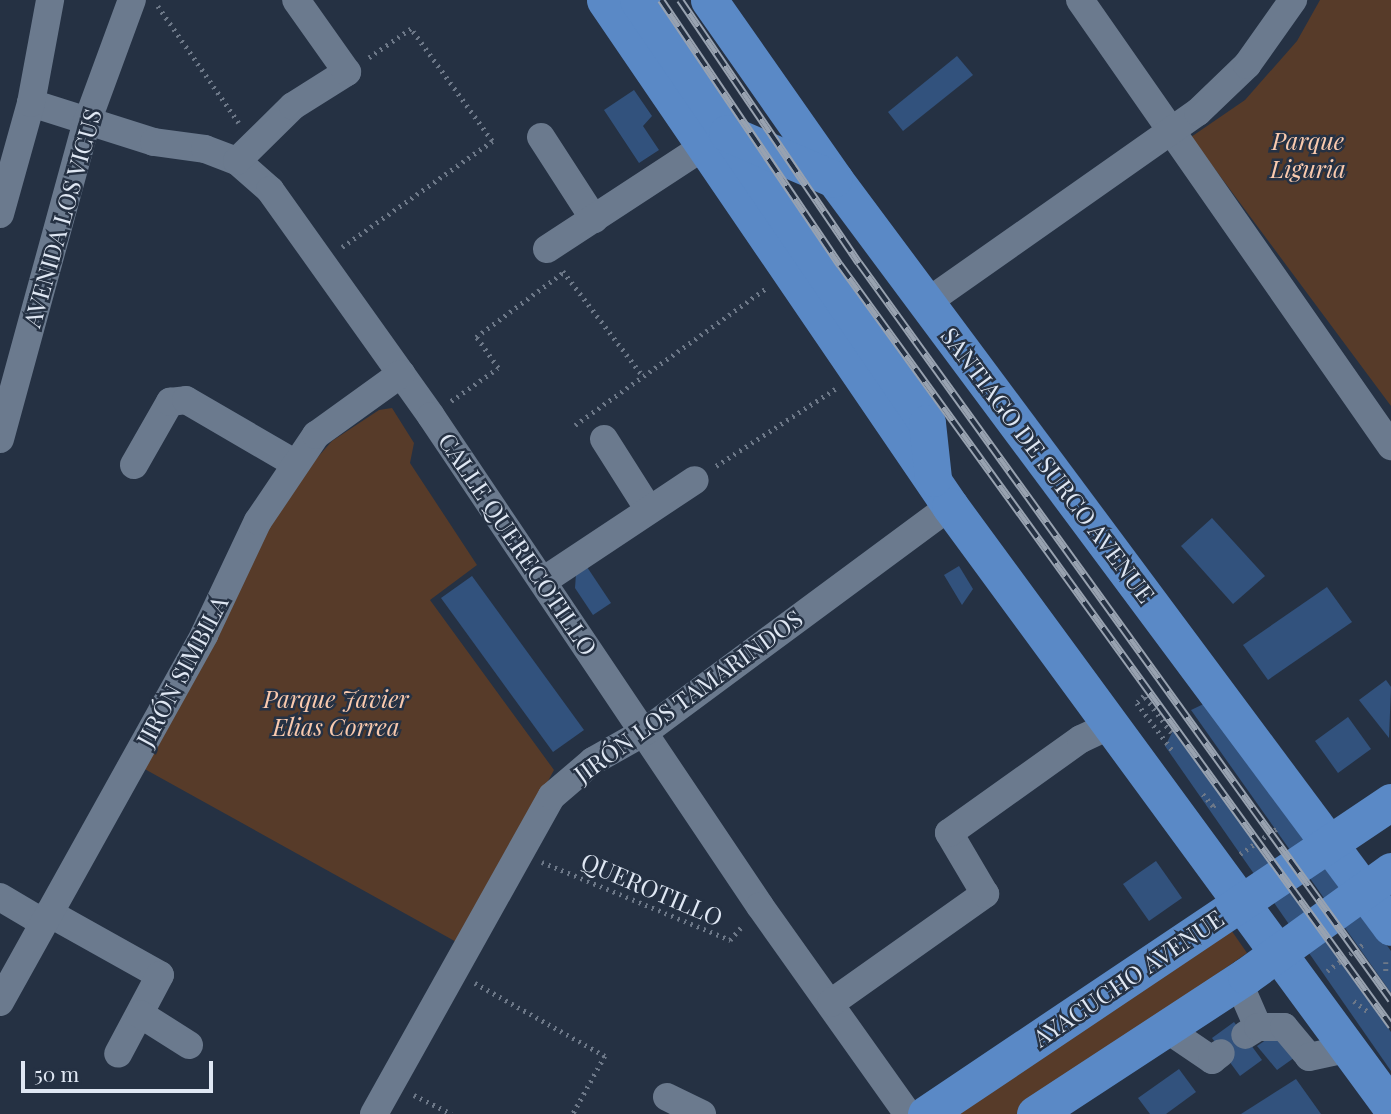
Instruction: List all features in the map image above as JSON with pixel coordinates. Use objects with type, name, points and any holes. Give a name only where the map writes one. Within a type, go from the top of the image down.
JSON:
[{"type":"main road","points":[[604,0],[717,139],[927,423],[942,494]]},
{"type":"main road","points":[[638,0],[789,272],[942,494],[1109,726],[1219,869],[1391,1107]]},
{"type":"main road","name":"SANTIAGO DE SURCO AVENUE","points":[[709,0],[835,180],[1330,843],[1378,881],[1389,938]]},
{"type":"main road","points":[[717,139],[835,180]]},
{"type":"main road","name":"AYACUCHO AVENUE","points":[[926,1114],[1391,802]]},
{"type":"main road","points":[[1050,1110],[1165,1028],[1279,954],[1378,881]]},
{"type":"street","points":[[0,215],[31,103],[50,0]]},
{"type":"street","name":"AVENIDA LOS VICUS","points":[[0,439],[87,122],[132,0]]},
{"type":"street","points":[[246,153],[293,106],[347,72],[296,0]]},
{"type":"street","points":[[1080,0],[1391,446]]},
{"type":"street","points":[[926,303],[1171,132],[1232,82],[1293,0]]},
{"type":"street","name":"CALLE QUERECOTILLO","points":[[31,103],[87,122],[246,153],[543,580],[760,906],[908,1114]]},
{"type":"street","points":[[541,137],[594,219]]},
{"type":"street","points":[[547,249],[717,139]]},
{"type":"street","name":"JIRÓN SIMBILA","points":[[0,1002],[204,635],[258,521],[316,435],[401,374]]},
{"type":"street","points":[[134,465],[170,402],[186,400],[296,464]]},
{"type":"street","points":[[604,439],[649,510]]},
{"type":"street","points":[[543,580],[695,480]]},
{"type":"street","name":"JIRÓN LOS TAMARINDOS","points":[[374,1114],[456,972],[520,850],[552,796],[593,761],[646,731],[942,494]]},
{"type":"street","points":[[831,1003],[985,894],[950,833],[970,816],[1109,726]]},
{"type":"street","points":[[0,897],[160,975],[118,1054]]},
{"type":"street","points":[[1238,981],[1252,1036]]},
{"type":"street","points":[[1165,1028],[1212,1060],[1252,1036],[1304,990]]},
{"type":"street","points":[[140,1014],[189,1045]]},
{"type":"street","points":[[1252,1036],[1309,1058],[1347,1049]]},
{"type":"street","points":[[667,1097],[702,1114]]},
{"type":"path","points":[[153,0],[246,153]]},
{"type":"path","points":[[321,261],[492,141],[411,29],[347,72]]},
{"type":"path","points":[[547,249],[643,376]]},
{"type":"path","points":[[431,416],[498,368],[476,337],[564,272]]},
{"type":"path","points":[[575,425],[789,272]]},
{"type":"path","points":[[695,480],[859,373]]},
{"type":"path","points":[[1171,733],[1144,696],[1137,703],[1173,751]]},
{"type":"path","points":[[1202,793],[1213,806],[1219,802]]},
{"type":"path","points":[[1219,869],[1306,808]]},
{"type":"path","name":"QUEROTILLO","points":[[520,850],[730,940],[760,906]]},
{"type":"path","points":[[1386,971],[1389,938]]},
{"type":"path","points":[[1304,990],[1389,938]]},
{"type":"path","points":[[456,972],[606,1056],[573,1114]]},
{"type":"path","points":[[1351,998],[1370,1013]]},
{"type":"path","points":[[392,1083],[452,1114]]},
{"type":"green space","name":"Parque Liguria","points":[[1320,0],[1391,0],[1391,406],[1191,137],[1245,100],[1297,41]]},
{"type":"green space","name":"Parque Javier Elias Correa","points":[[392,408],[414,443],[410,463],[477,565],[430,600],[554,770],[460,944],[141,767],[259,541],[302,475],[332,441],[379,410]]},
{"type":"green space","points":[[1229,927],[1247,953],[1017,1114],[947,1114]]},
{"type":"building","points":[[957,56],[973,75],[903,131],[888,112]]},
{"type":"building","points":[[634,90],[652,116],[643,126],[659,150],[639,163],[604,110]]},
{"type":"building","points":[[1212,518],[1265,576],[1233,604],[1181,546]]},
{"type":"building","points":[[959,566],[973,589],[962,605],[944,575]]},
{"type":"building","points":[[587,567],[611,603],[593,615],[575,588],[576,574]]},
{"type":"building","points":[[472,576],[584,730],[553,752],[441,598]]},
{"type":"building","points":[[1327,587],[1352,622],[1268,680],[1243,645]]},
{"type":"building","points":[[1386,680],[1391,687],[1389,738],[1359,700]]},
{"type":"building","points":[[1210,701],[1391,951],[1391,993],[1191,710]]},
{"type":"building","points":[[1348,717],[1371,749],[1338,773],[1315,741]]},
{"type":"building","points":[[1174,729],[1391,1032],[1391,1071],[1165,746]]},
{"type":"building","points":[[1156,861],[1182,898],[1149,921],[1123,884]]},
{"type":"building","points":[[1234,1022],[1262,1060],[1240,1076],[1212,1038]]},
{"type":"building","points":[[1279,1031],[1298,1055],[1277,1070],[1257,1046]]},
{"type":"building","points":[[1179,1069],[1196,1092],[1166,1114],[1150,1114],[1138,1098]]},
{"type":"building","points":[[1296,1079],[1321,1114],[1241,1114]]},
{"type":"railway","points":[[661,0],[840,265],[1391,1026]]},
{"type":"railway","points":[[680,0],[859,263],[1391,1000]]}]
